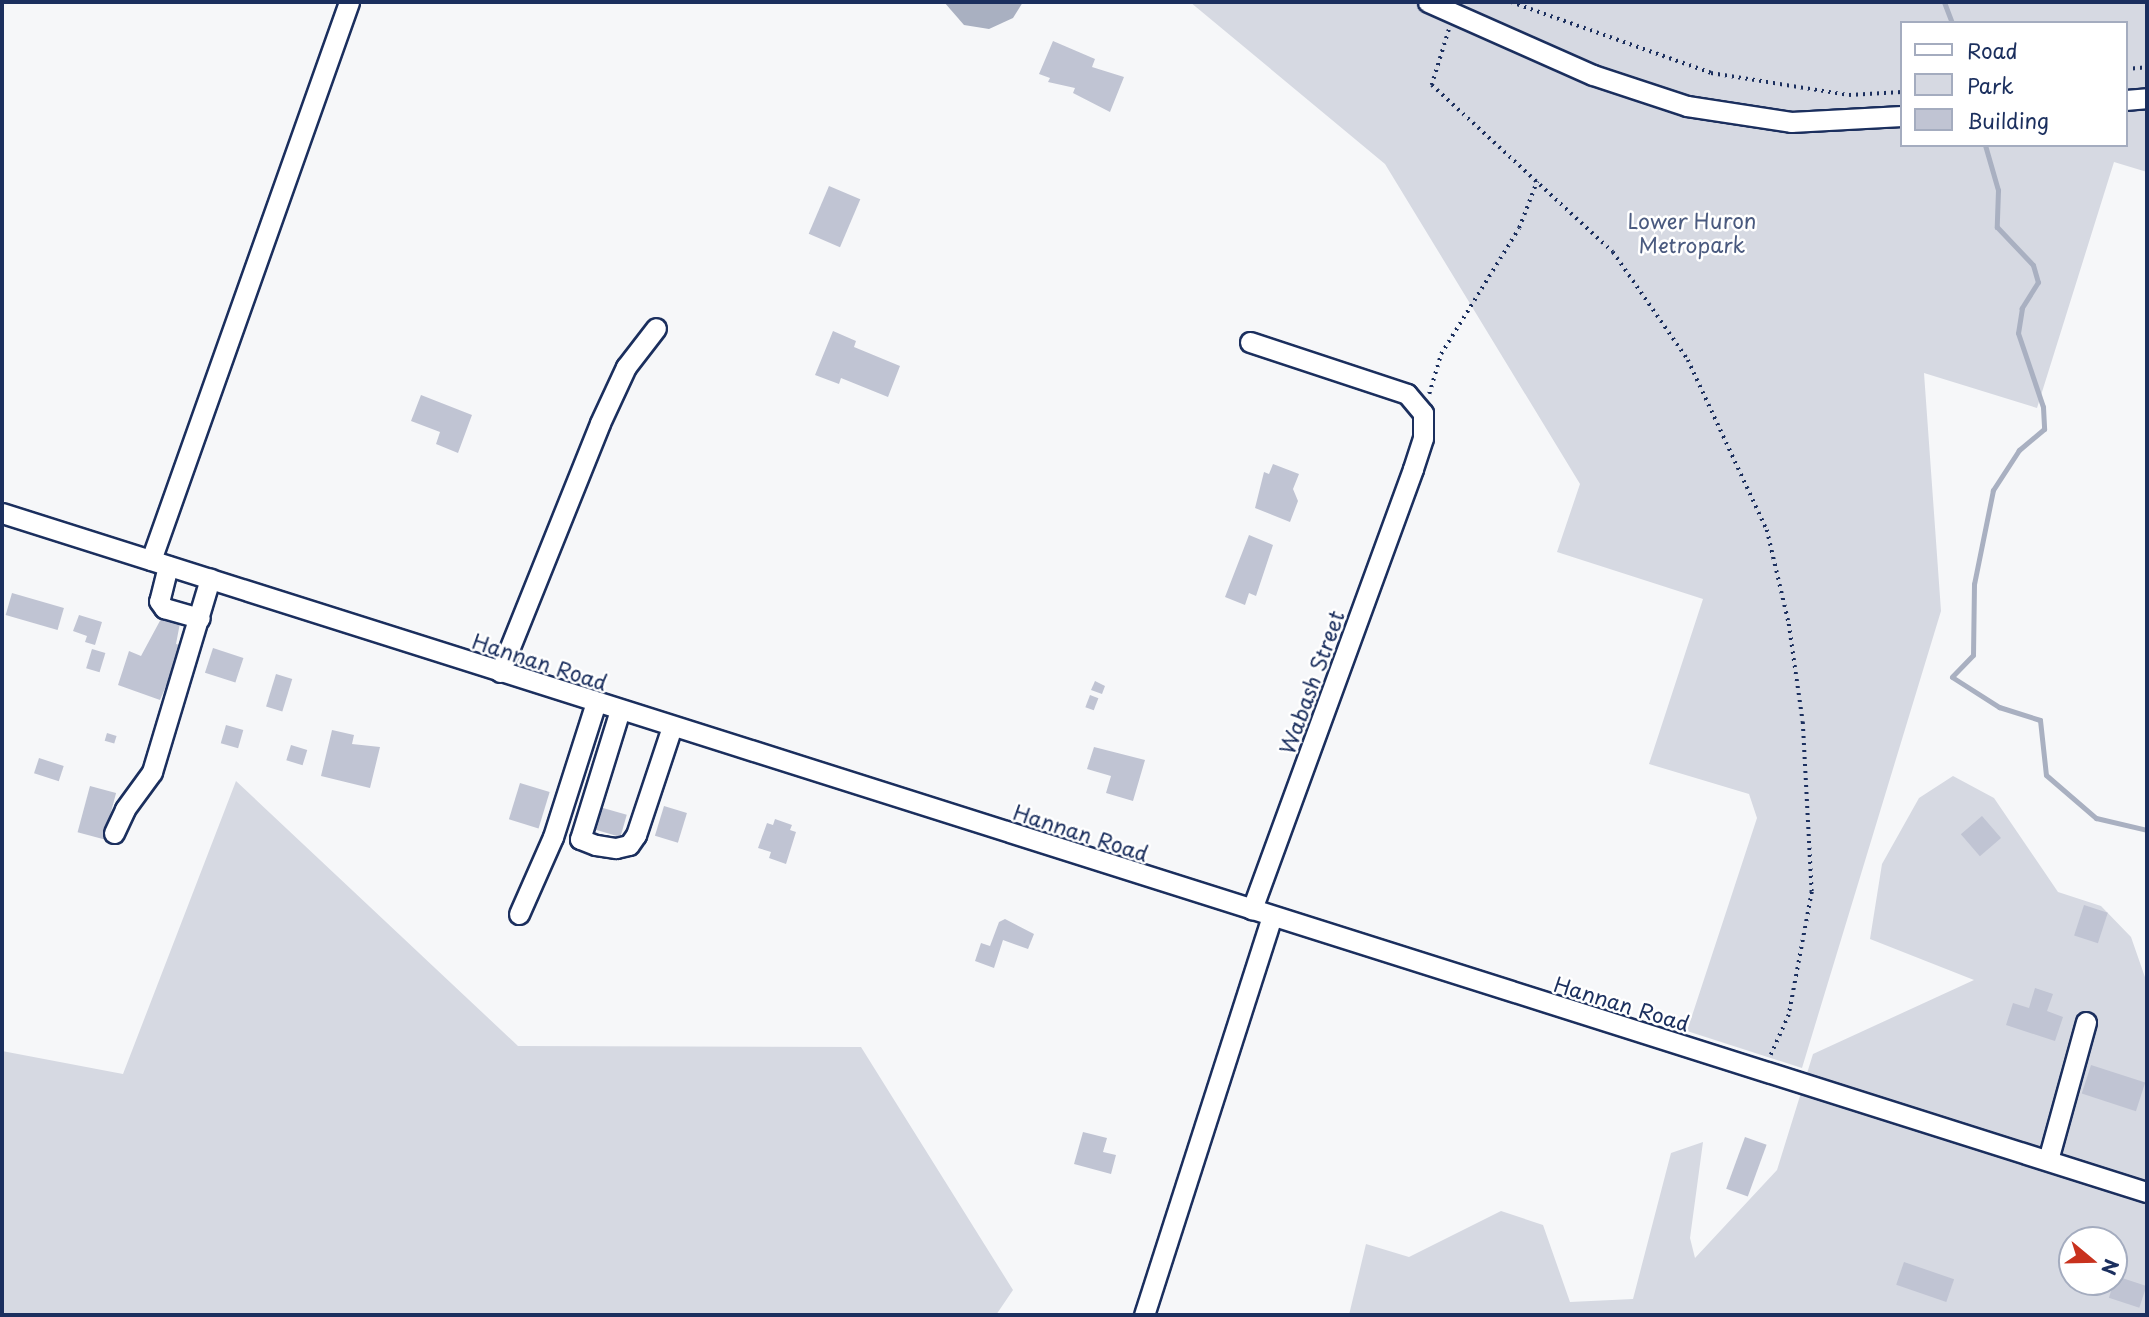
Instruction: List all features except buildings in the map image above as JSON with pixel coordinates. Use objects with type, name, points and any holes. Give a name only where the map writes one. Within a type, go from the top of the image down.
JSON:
[{"type":"street","points":[[200,618],[164,608],[159,601],[159,563],[349,2]]},
{"type":"street","points":[[1428,2],[1593,75],[1687,106],[1791,122],[1900,116]]},
{"type":"street","points":[[2128,100],[2147,98]]},
{"type":"street","points":[[500,672],[605,412],[626,367],[656,328]]},
{"type":"street","points":[[1250,342],[1407,394],[1423,413]]},
{"type":"street","name":"Wabash Street","points":[[1252,910],[1413,468],[1423,438],[1423,413]]},
{"type":"street","name":"Hannan Road","points":[[2,513],[2147,1192]]},
{"type":"street","points":[[114,833],[125,808],[152,772],[210,579]]},
{"type":"street","points":[[519,914],[543,862],[596,702]]},
{"type":"street","points":[[620,710],[580,839],[596,845],[616,848],[629,845],[636,835],[672,727]]},
{"type":"street","points":[[1144,1315],[1272,917]]},
{"type":"street","points":[[2048,1160],[2086,1022]]},
{"type":"path","points":[[1511,2],[1711,73],[1849,95],[1900,92]]},
{"type":"path","points":[[1455,13],[1432,85],[1613,252],[1688,360],[1767,530],[1789,624],[1803,722],[1812,892],[1789,1015],[1765,1071]]},
{"type":"path","points":[[2128,69],[2147,67]]},
{"type":"path","points":[[1423,413],[1441,354],[1519,228],[1537,180]]},
{"type":"green space","name":"Lower Huron Metropark","points":[[1190,2],[2147,2],[2147,172],[2114,162],[2037,408],[1924,373],[1941,611],[1802,1068],[1687,1031],[1757,818],[1749,794],[1649,764],[1703,599],[1557,552],[1580,484],[1385,164]]},
{"type":"green space","points":[[1953,776],[1994,798],[2058,892],[2101,906],[2131,937],[2147,983],[2147,1315],[1349,1315],[1366,1244],[1409,1257],[1501,1211],[1543,1225],[1570,1302],[1633,1299],[1671,1153],[1703,1142],[1690,1238],[1695,1258],[1777,1170],[1813,1054],[1974,980],[1870,939],[1882,864],[1919,798]]},
{"type":"green space","points":[[236,781],[518,1046],[861,1047],[1013,1290],[996,1315],[2,1315],[2,1051],[123,1074]]},
{"type":"water","points":[[944,2],[1023,2],[1013,18],[989,29],[964,25]]},
{"type":"waterway","points":[[1944,2],[1951,21]]},
{"type":"waterway","points":[[1986,147],[1998,190],[1997,227],[2033,265],[2038,282],[2022,308],[2018,333],[2043,407],[2044,429],[2019,450],[1993,490],[1974,584],[1973,655],[1952,677],[1999,707],[2040,720],[2046,775],[2096,818],[2147,830]]}]
